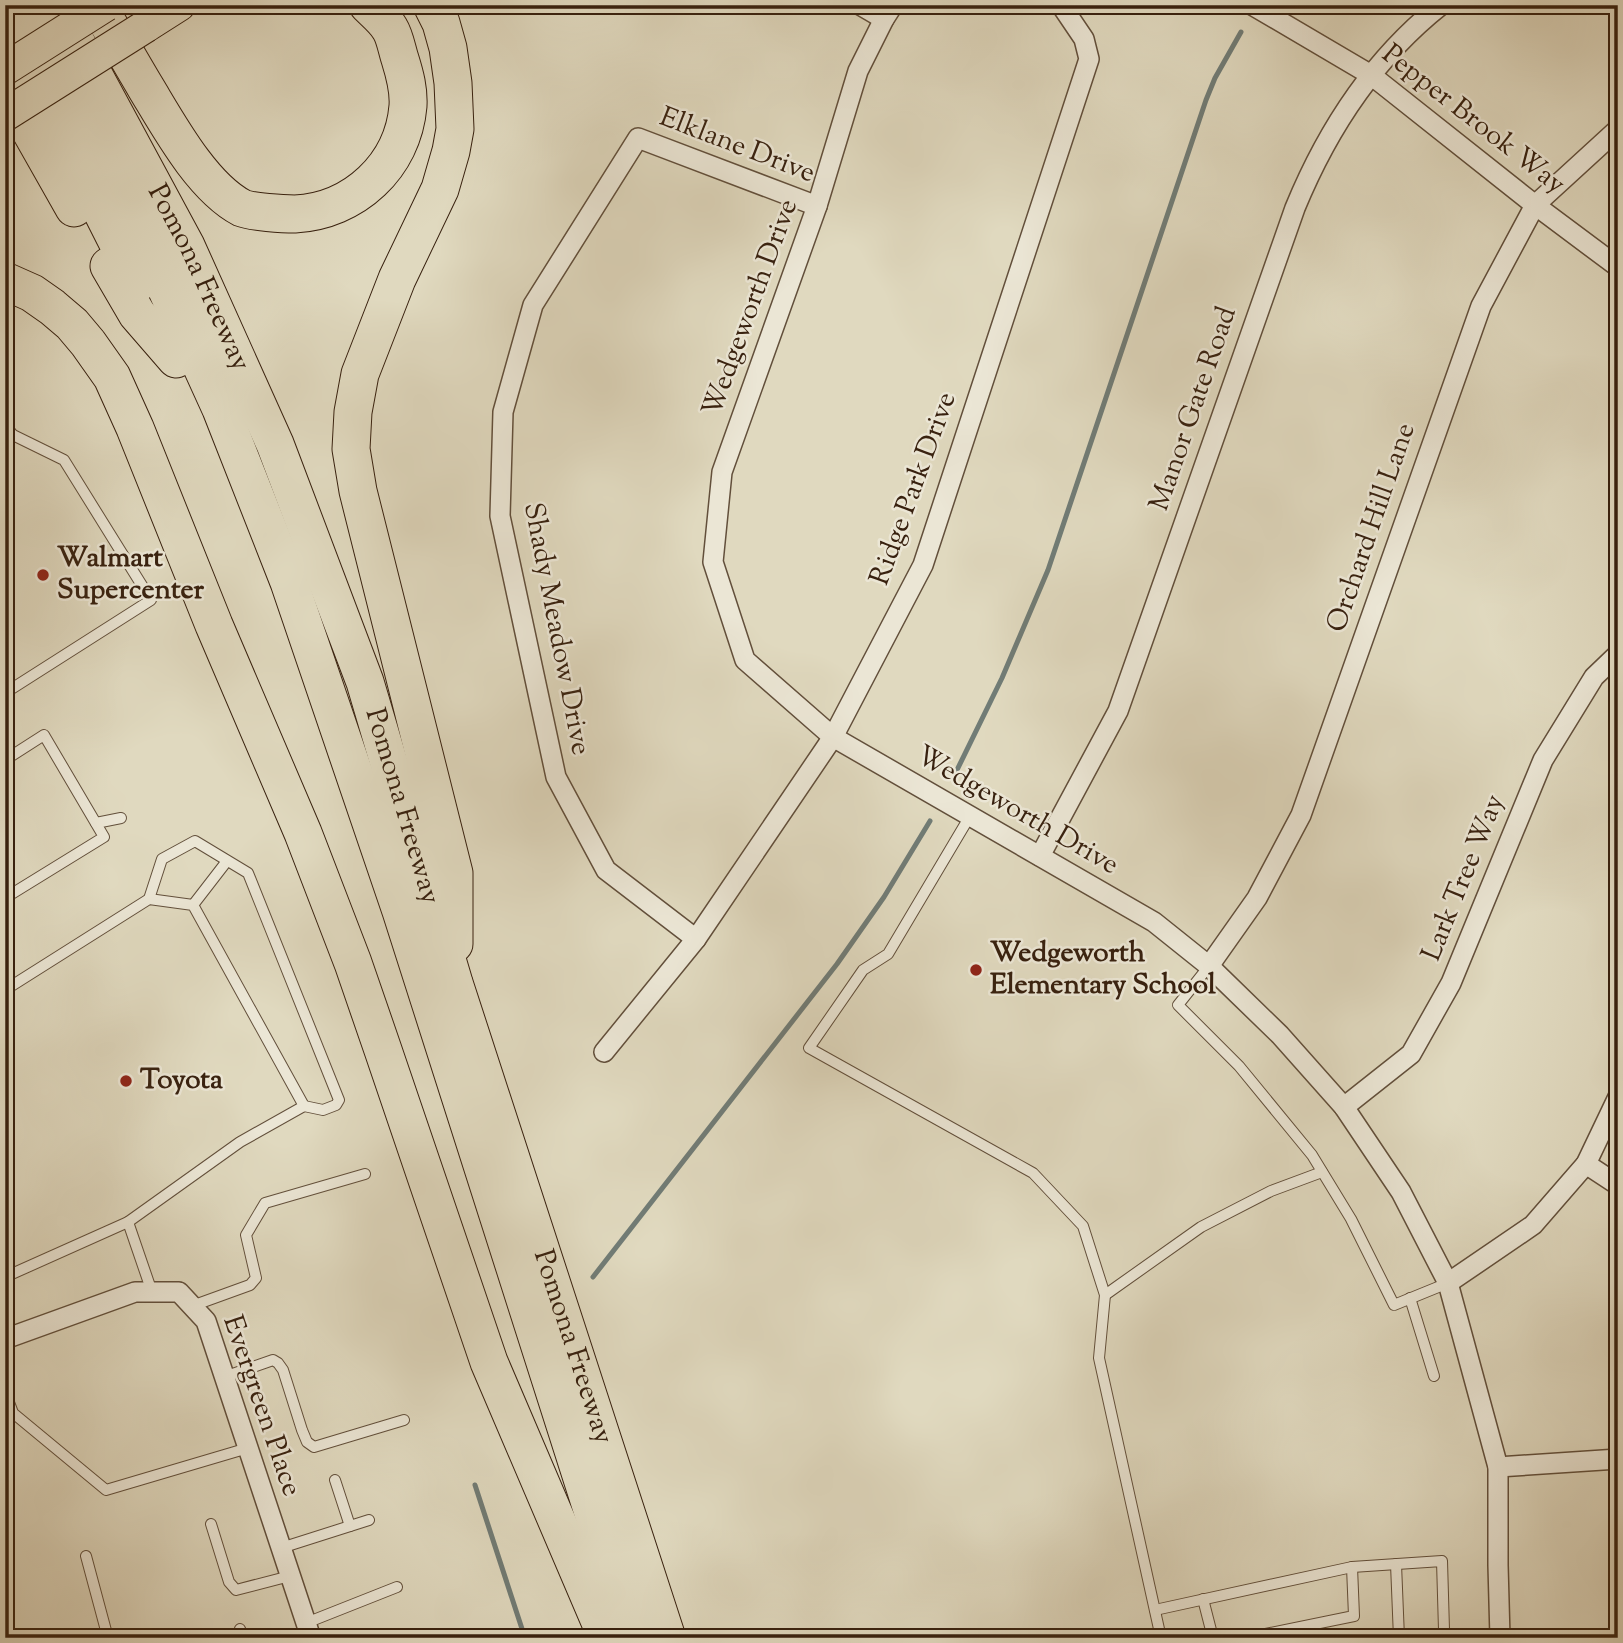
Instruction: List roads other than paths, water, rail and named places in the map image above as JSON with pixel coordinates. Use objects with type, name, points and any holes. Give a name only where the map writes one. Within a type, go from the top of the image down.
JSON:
[{"type":"highway","points":[[26,5],[126,200],[221,409],[289,582],[401,911],[633,1638]]},
{"type":"highway","points":[[40,5],[136,195],[238,423],[304,583],[435,979],[646,1638]]},
{"type":"highway","name":"Pomona Freeway","points":[[56,5],[186,246],[275,444],[365,682],[454,984],[667,1638]]},
{"type":"highway","points":[[97,5],[173,133],[199,170],[224,195],[244,209],[285,214],[334,207],[363,190],[389,162],[402,136],[408,105],[406,79],[390,29],[368,5]]},
{"type":"highway","points":[[432,5],[441,23],[448,48],[453,83],[455,129],[451,151],[440,189],[397,279],[360,374],[353,412],[351,449],[361,503],[454,873],[454,984]]},
{"type":"highway","name":"Pomona Freeway","points":[[5,19],[176,359],[225,471],[298,663],[608,1638]]},
{"type":"highway","points":[[5,86],[138,314],[176,359]]},
{"type":"highway","points":[[5,281],[32,293],[72,324],[112,377],[129,415],[214,625],[303,833],[353,963],[489,1362],[608,1638]]},
{"type":"main road","points":[[5,69],[106,5]]},
{"type":"main road","points":[[5,115],[179,5]]},
{"type":"street","points":[[860,5],[888,12]]},
{"type":"street","name":"Ridge Park Drive","points":[[604,1052],[696,939],[833,737],[923,565],[1089,59],[1084,39],[1061,5]]},
{"type":"street","name":"Pepper Brook Way","points":[[1252,5],[1371,75],[1618,267]]},
{"type":"street","name":"Manor Gate Road","points":[[1040,856],[1118,711],[1308,175],[1343,114],[1371,75],[1409,33],[1441,5]]},
{"type":"street","name":"Wedgeworth Drive","points":[[888,12],[858,71],[817,206],[722,472],[713,562],[745,660],[833,737],[1154,922],[1209,966],[1280,1035],[1344,1107],[1401,1192],[1448,1283],[1499,1467],[1500,1638]]},
{"type":"street","name":"Orchard Hill Lane","points":[[1209,966],[1257,898],[1301,815],[1481,306],[1535,205],[1618,129]]},
{"type":"street","name":"Elklane Drive","points":[[638,138],[817,206]]},
{"type":"street","name":"Shady Meadow Drive","points":[[638,138],[533,305],[503,412],[500,516],[556,777],[606,870],[696,939]]},
{"type":"street","name":"Lark Tree Way","points":[[1344,1107],[1411,1054],[1451,984],[1543,760],[1594,677],[1618,654]]},
{"type":"street","points":[[1448,1283],[1533,1225],[1586,1164],[1618,1097]]},
{"type":"street","points":[[1586,1164],[1618,1185]]},
{"type":"street","name":"Evergreen Place","points":[[5,1339],[135,1292],[179,1292],[206,1321],[309,1630]]},
{"type":"street","points":[[1499,1467],[1618,1459]]},
{"type":"lane","points":[[5,425],[13,435],[64,460],[151,600],[5,693]]},
{"type":"lane","points":[[5,760],[44,735],[104,837],[5,898]]},
{"type":"lane","points":[[970,816],[888,954],[863,970],[809,1048],[1033,1173],[1083,1226],[1104,1295],[1099,1358],[1161,1638]]},
{"type":"lane","points":[[96,823],[121,818]]},
{"type":"lane","points":[[5,990],[149,899],[162,859],[195,841],[248,873],[339,1100],[336,1105],[323,1110],[304,1105],[240,1142],[128,1222],[5,1278]]},
{"type":"lane","points":[[193,905],[227,861]]},
{"type":"lane","points":[[149,899],[193,905]]},
{"type":"lane","points":[[193,905],[304,1105]]},
{"type":"lane","points":[[1209,966],[1178,1005],[1240,1066],[1312,1155],[1351,1219],[1394,1305],[1448,1283]]},
{"type":"lane","points":[[1104,1295],[1201,1227],[1271,1191],[1322,1172]]},
{"type":"lane","points":[[192,1306],[250,1285],[256,1278],[246,1235],[265,1203],[365,1174]]},
{"type":"lane","points":[[128,1222],[152,1292]]},
{"type":"lane","points":[[1410,1298],[1434,1376]]},
{"type":"lane","points":[[225,1377],[273,1360],[278,1363],[283,1370],[307,1442],[314,1447],[404,1420]]},
{"type":"lane","points":[[5,1392],[13,1413],[106,1490],[248,1448]]},
{"type":"lane","points":[[335,1480],[350,1526]]},
{"type":"lane","points":[[281,1548],[369,1520]]},
{"type":"lane","points":[[211,1524],[229,1582],[236,1590],[290,1576]]},
{"type":"lane","points":[[86,1556],[108,1638]]},
{"type":"lane","points":[[1155,1609],[1352,1567],[1442,1561],[1444,1630]]},
{"type":"lane","points":[[1396,1564],[1399,1638]]},
{"type":"lane","points":[[1245,1638],[1354,1616],[1352,1567]]},
{"type":"lane","points":[[309,1630],[397,1587]]},
{"type":"lane","points":[[1203,1599],[1213,1638]]},
{"type":"waterway","points":[[956,772],[1002,678],[1048,570],[1206,100],[1241,32]]},
{"type":"waterway","points":[[593,1277],[837,964],[884,897],[930,821]]},
{"type":"waterway","points":[[475,1485],[525,1638]]},
{"type":"place","name":"Walmart Supercenter","points":[[43,575]]},
{"type":"place","name":"Wedgeworth Elementary School","points":[[976,970]]},
{"type":"place","name":"Toyota","points":[[126,1081]]}]
